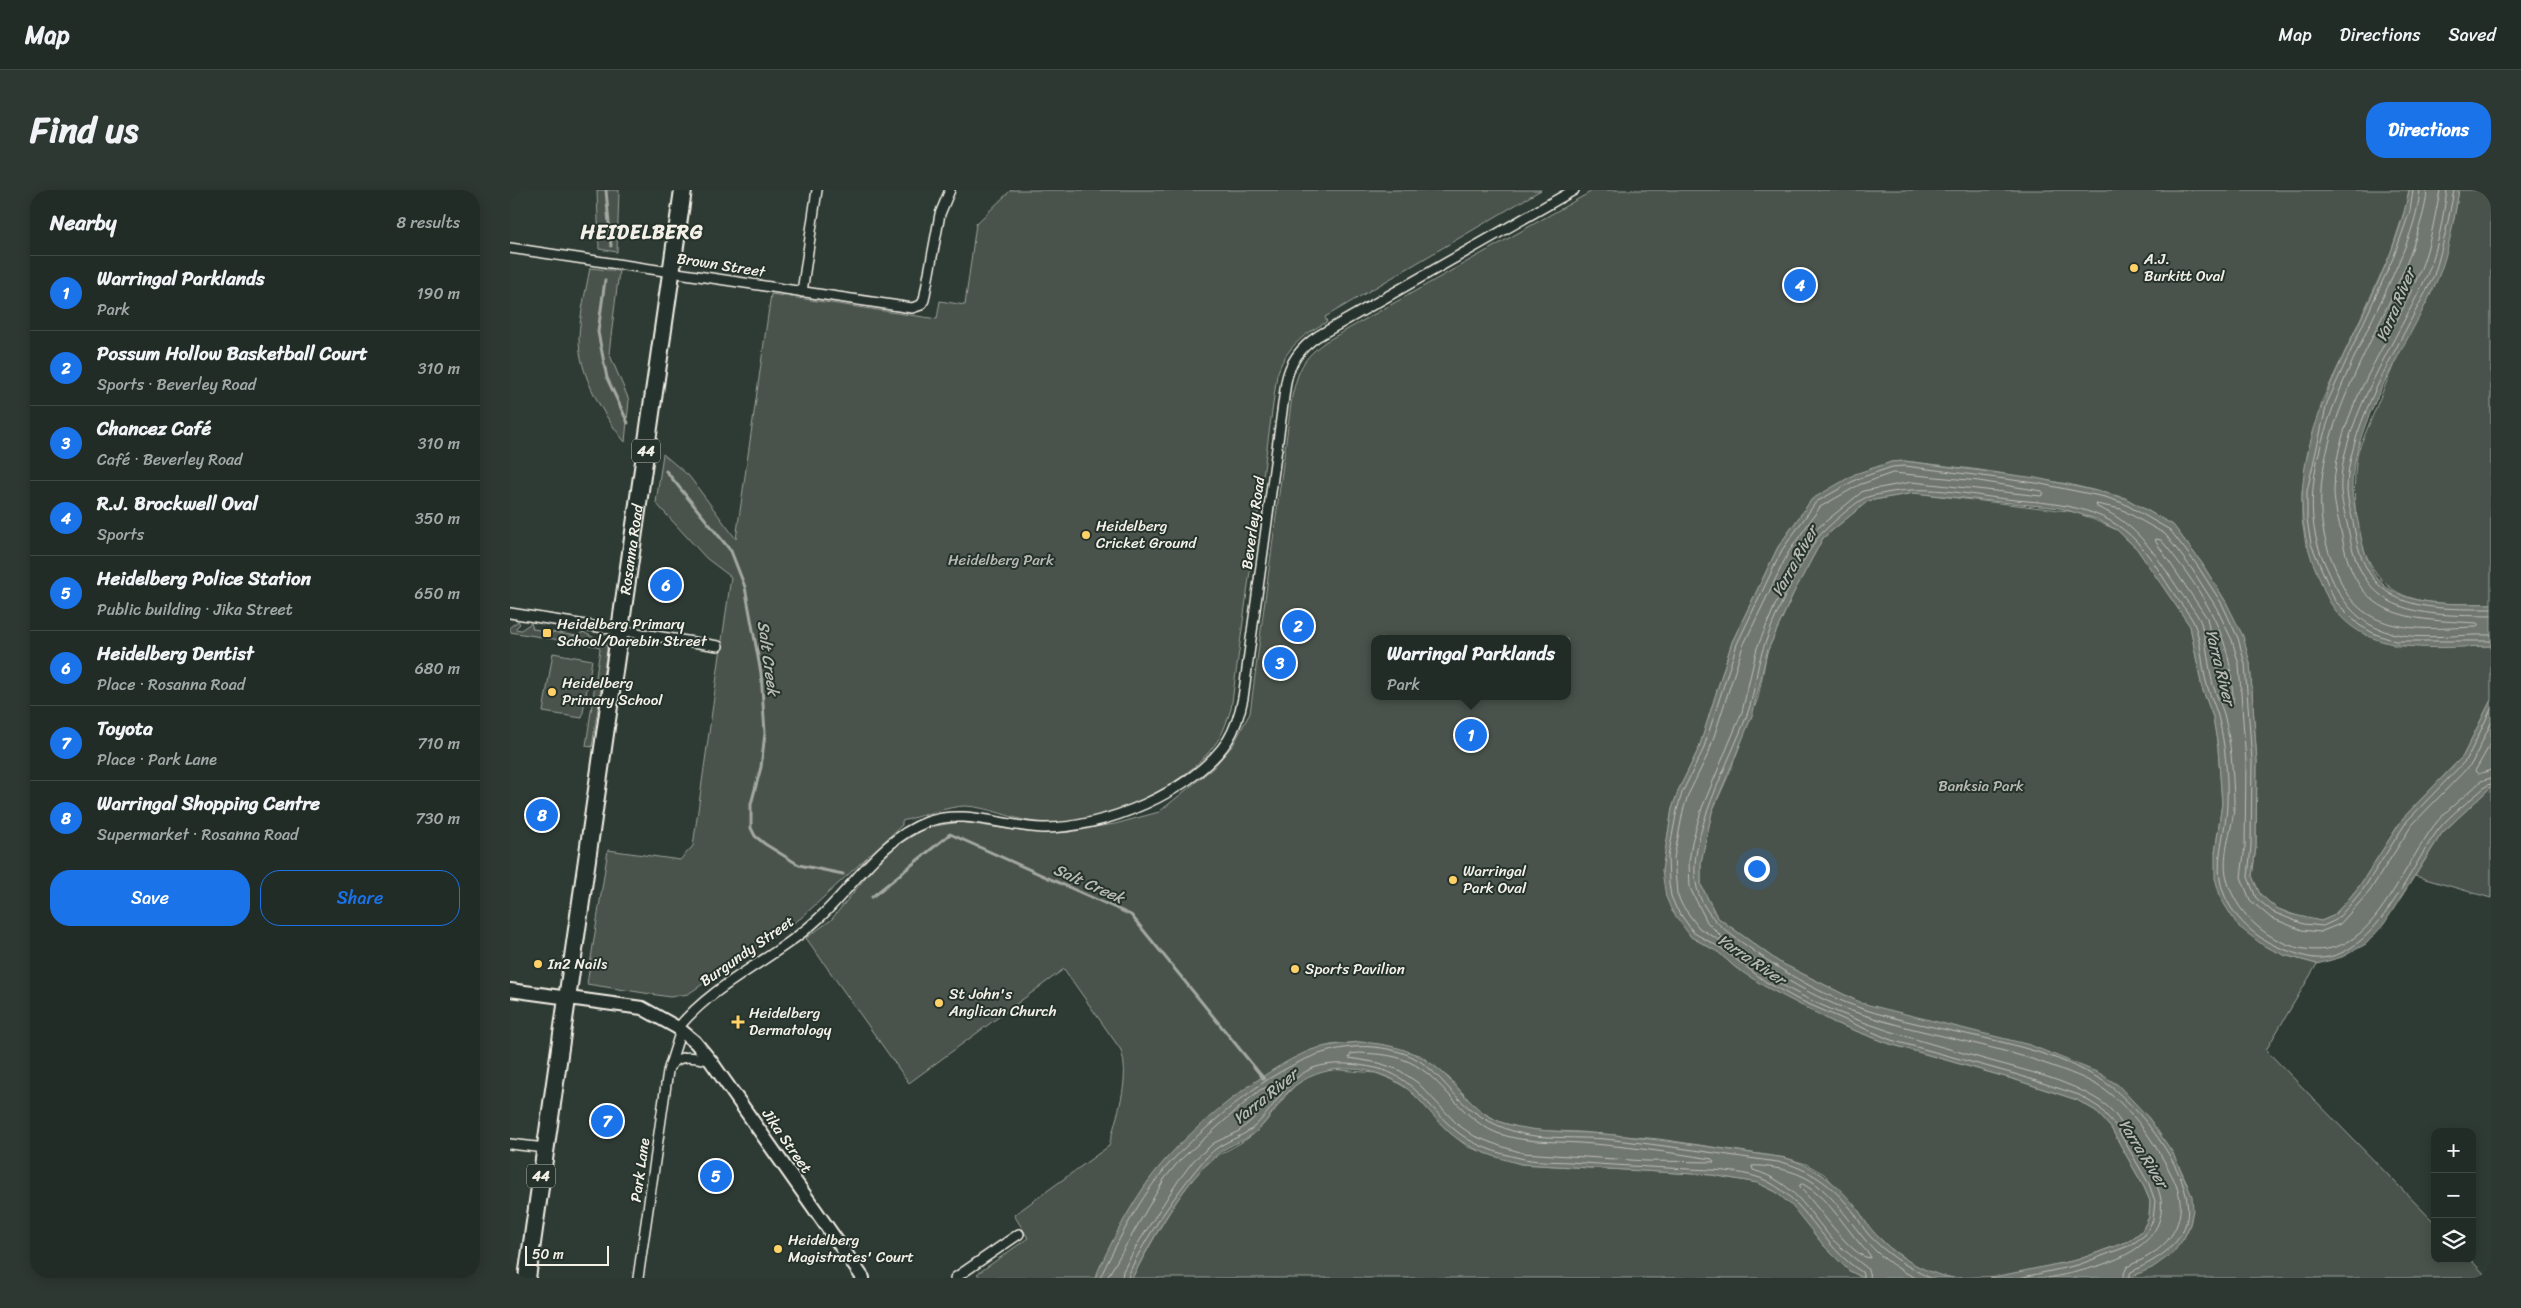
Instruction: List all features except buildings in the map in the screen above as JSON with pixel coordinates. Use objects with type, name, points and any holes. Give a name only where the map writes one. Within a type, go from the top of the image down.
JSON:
[{"type":"highway","name":"Rosanna Road","points":[[568,998],[683,190]]},
{"type":"highway","name":"44","points":[[527,1278],[568,998]]},
{"type":"main road","points":[[510,990],[642,1008],[679,1029]]},
{"type":"main road","name":"Jika Street","points":[[679,1029],[710,1060],[863,1278]]},
{"type":"street","points":[[802,292],[817,190]]},
{"type":"street","name":"Brown Street","points":[[510,248],[912,308],[921,305],[924,300],[940,214],[950,190]]},
{"type":"street","name":"Beverley Road","points":[[979,819],[1043,828],[1064,827],[1103,820],[1152,801],[1198,772],[1215,756],[1233,731],[1244,698],[1286,382],[1293,361],[1302,349],[1318,336],[1574,190]]},
{"type":"street","points":[[510,613],[718,646]]},
{"type":"street","name":"Burgundy Street","points":[[679,1029],[700,1004],[813,924],[869,865],[907,832],[928,821],[944,817],[979,819]]},
{"type":"street","name":"Park Lane","points":[[638,1278],[670,1067],[679,1029]]},
{"type":"street","points":[[670,1067],[676,1059],[683,1057],[710,1060]]},
{"type":"street","points":[[510,1144],[545,1148]]},
{"type":"street","points":[[955,1278],[1019,1234]]},
{"type":"green space","points":[[597,190],[619,190],[617,252],[599,249]]},
{"type":"green space","name":"Heidelberg Park","points":[[1011,190],[1541,190],[1325,317],[1327,322],[1303,337],[1285,357],[1277,375],[1231,709],[1220,737],[1205,756],[1186,773],[1163,789],[1138,802],[1085,819],[1059,823],[1035,822],[974,807],[959,806],[902,821],[902,825],[801,918],[688,994],[670,997],[587,984],[608,850],[680,860],[693,846],[731,577],[706,558],[656,503],[663,454],[689,476],[736,539],[771,294],[937,319],[940,301],[965,305],[976,224]]},
{"type":"green space","points":[[1594,190],[2409,190],[2390,255],[2322,401],[2302,491],[2302,520],[2306,545],[2394,646],[2491,646],[2491,700],[2463,756],[2403,818],[2360,885],[2333,916],[2321,921],[2305,919],[2276,908],[2260,894],[2252,876],[2256,847],[2257,761],[2250,663],[2226,602],[2201,562],[2173,525],[2125,498],[2068,484],[1980,470],[1905,461],[1891,462],[1812,499],[1778,547],[1732,642],[1699,748],[1678,791],[1672,809],[1662,871],[1691,937],[1718,952],[1736,968],[1835,1023],[1890,1044],[2016,1080],[2077,1100],[2096,1111],[2111,1128],[2150,1201],[2149,1217],[2142,1231],[2129,1241],[2077,1260],[2003,1276],[1953,1278],[1934,1274],[1914,1265],[1890,1248],[1871,1230],[1858,1211],[1824,1174],[1806,1164],[1786,1158],[1659,1139],[1580,1132],[1527,1130],[1500,1122],[1477,1109],[1449,1078],[1420,1055],[1359,1042],[1331,1045],[1312,1050],[1204,1124],[1172,1153],[1148,1182],[1095,1278],[981,1278],[977,1274],[1028,1238],[1014,1215],[1109,1146],[1119,1111],[1123,1086],[1124,1062],[1121,1050],[1064,969],[909,1083],[806,938],[831,920],[874,867],[899,844],[928,827],[960,822],[1027,832],[1060,832],[1115,824],[1159,812],[1213,768],[1233,745],[1250,713],[1292,396],[1302,365],[1325,342]]},
{"type":"green space","points":[[2459,190],[2491,190],[2491,604],[2428,602],[2408,597],[2390,587],[2376,573],[2366,555],[2359,534],[2354,491],[2358,451],[2454,219]]},
{"type":"green space","points":[[590,268],[619,271],[609,353],[629,400],[625,442],[608,419],[593,393],[587,379],[580,351],[579,337],[583,302]]},
{"type":"green space","name":"Banksia Park","points":[[1914,493],[2076,512],[2117,530],[2137,549],[2190,626],[2202,688],[2213,717],[2218,748],[2222,803],[2215,853],[2284,955],[2317,964],[2266,1050],[2431,1219],[2431,1263],[2474,1263],[2488,1278],[2128,1278],[2158,1262],[2178,1245],[2189,1227],[2192,1208],[2188,1187],[2179,1165],[2148,1117],[1861,1003],[1779,962],[1717,917],[1701,885],[1701,862],[1712,812],[1729,774],[1758,698],[1767,652],[1793,594],[1823,538],[1868,501]]},
{"type":"green space","points":[[518,621],[520,624],[515,629],[521,630],[531,623],[533,629],[577,636],[583,632],[606,644],[607,650],[592,747],[586,746],[600,649],[597,646],[510,632],[510,627]]},
{"type":"green space","points":[[553,653],[592,660],[582,718],[543,712]]},
{"type":"green space","points":[[2491,787],[2491,898],[2415,876],[2442,833]]},
{"type":"green space","points":[[1328,1069],[1376,1073],[1393,1080],[1411,1091],[1449,1132],[1468,1147],[1521,1164],[1712,1175],[1758,1183],[1776,1192],[1793,1206],[1824,1246],[1848,1270],[1863,1278],[1132,1278],[1184,1190],[1205,1166],[1255,1133],[1296,1085],[1315,1073]]},
{"type":"water","name":"Yarra River","points":[[2409,190],[2459,190],[2442,268],[2427,302],[2384,382],[2361,438],[2354,465],[2353,501],[2366,556],[2378,579],[2391,590],[2427,602],[2491,604],[2491,646],[2403,646],[2363,633],[2346,621],[2331,604],[2317,573],[2303,524],[2304,475],[2315,427],[2333,379],[2377,284],[2396,237]]},
{"type":"water","name":"Yarra River","points":[[1904,461],[2036,478],[2106,493],[2125,498],[2173,525],[2201,562],[2226,602],[2243,636],[2250,663],[2257,761],[2256,847],[2252,876],[2260,894],[2276,908],[2290,914],[2321,921],[2333,916],[2360,885],[2403,818],[2463,756],[2491,700],[2491,787],[2442,833],[2384,924],[2366,944],[2342,957],[2317,964],[2284,955],[2264,946],[2238,926],[2221,899],[2215,878],[2215,853],[2222,803],[2218,748],[2213,717],[2202,688],[2190,626],[2137,549],[2117,530],[2096,519],[2060,508],[1914,493],[1868,501],[1823,538],[1793,594],[1767,652],[1752,716],[1712,812],[1701,862],[1701,885],[1717,917],[1779,962],[1861,1003],[2030,1045],[2099,1073],[2118,1085],[2148,1117],[2173,1153],[2192,1196],[2193,1210],[2184,1238],[2173,1253],[2152,1268],[2128,1278],[1989,1278],[2077,1260],[2129,1241],[2142,1231],[2149,1217],[2150,1201],[2111,1128],[2096,1111],[2077,1100],[2016,1080],[1890,1044],[1835,1023],[1764,986],[1736,968],[1718,952],[1691,937],[1672,911],[1666,897],[1662,871],[1672,809],[1678,791],[1699,748],[1732,642],[1778,547],[1812,499],[1855,474],[1891,462]]},
{"type":"water","name":"Yarra River","points":[[1359,1042],[1396,1047],[1418,1056],[1438,1069],[1480,1110],[1494,1119],[1517,1127],[1545,1131],[1616,1135],[1786,1158],[1798,1162],[1818,1172],[1836,1185],[1880,1239],[1899,1255],[1919,1267],[1953,1278],[1863,1278],[1848,1270],[1824,1246],[1792,1206],[1776,1192],[1758,1183],[1712,1175],[1521,1164],[1492,1156],[1465,1144],[1449,1132],[1410,1091],[1394,1080],[1380,1074],[1351,1069],[1322,1072],[1308,1077],[1285,1095],[1260,1128],[1245,1139],[1223,1150],[1205,1166],[1192,1180],[1170,1211],[1132,1278],[1095,1278],[1122,1223],[1147,1183],[1169,1156],[1206,1120],[1248,1086],[1291,1059],[1317,1048]]},
{"type":"waterway","name":"Salt Creek","points":[[606,190],[611,246]]},
{"type":"waterway","name":"Salt Creek","points":[[605,280],[598,332],[607,378],[628,423]]},
{"type":"waterway","name":"Salt Creek","points":[[666,471],[731,551],[745,587],[761,673],[765,733],[761,767],[751,804],[751,828],[755,836],[765,844],[799,865],[843,874]]},
{"type":"waterway","name":"Salt Creek","points":[[872,897],[950,834],[1131,915],[1264,1079]]},
{"type":"place","name":"A.J. Burkitt Oval","points":[[2134,268]]},
{"type":"place","name":"R.J. Brockwell Oval","points":[[1800,285]]},
{"type":"place","name":"Heidelberg Cricket Ground","points":[[1086,535]]},
{"type":"place","name":"Heidelberg Dentist","points":[[666,585]]},
{"type":"place","name":"Possum Hollow Basketball Court","points":[[1298,626]]},
{"type":"place","name":"Heidelberg Primary School/Darebin Street","points":[[547,633]]},
{"type":"place","name":"Chancez Café","points":[[1280,663]]},
{"type":"place","name":"Heidelberg Primary School","points":[[552,692]]},
{"type":"place","name":"Warringal Parklands","points":[[1471,735]]},
{"type":"place","name":"Warringal Shopping Centre","points":[[542,815]]},
{"type":"place","name":"Warringal Park Oval","points":[[1453,880]]},
{"type":"place","name":"In2 Nails","points":[[538,964]]},
{"type":"place","name":"Sports Pavilion","points":[[1295,969]]},
{"type":"place","name":"St John's Anglican Church","points":[[939,1003]]},
{"type":"place","name":"Heidelberg Dermatology","points":[[738,1022]]},
{"type":"place","name":"Toyota","points":[[607,1121]]},
{"type":"place","name":"Heidelberg Police Station","points":[[716,1176]]},
{"type":"place","name":"Heidelberg Magistrates' Court","points":[[778,1249]]},
{"type":"district","name":"HEIDELBERG","points":[[642,232]]}]
